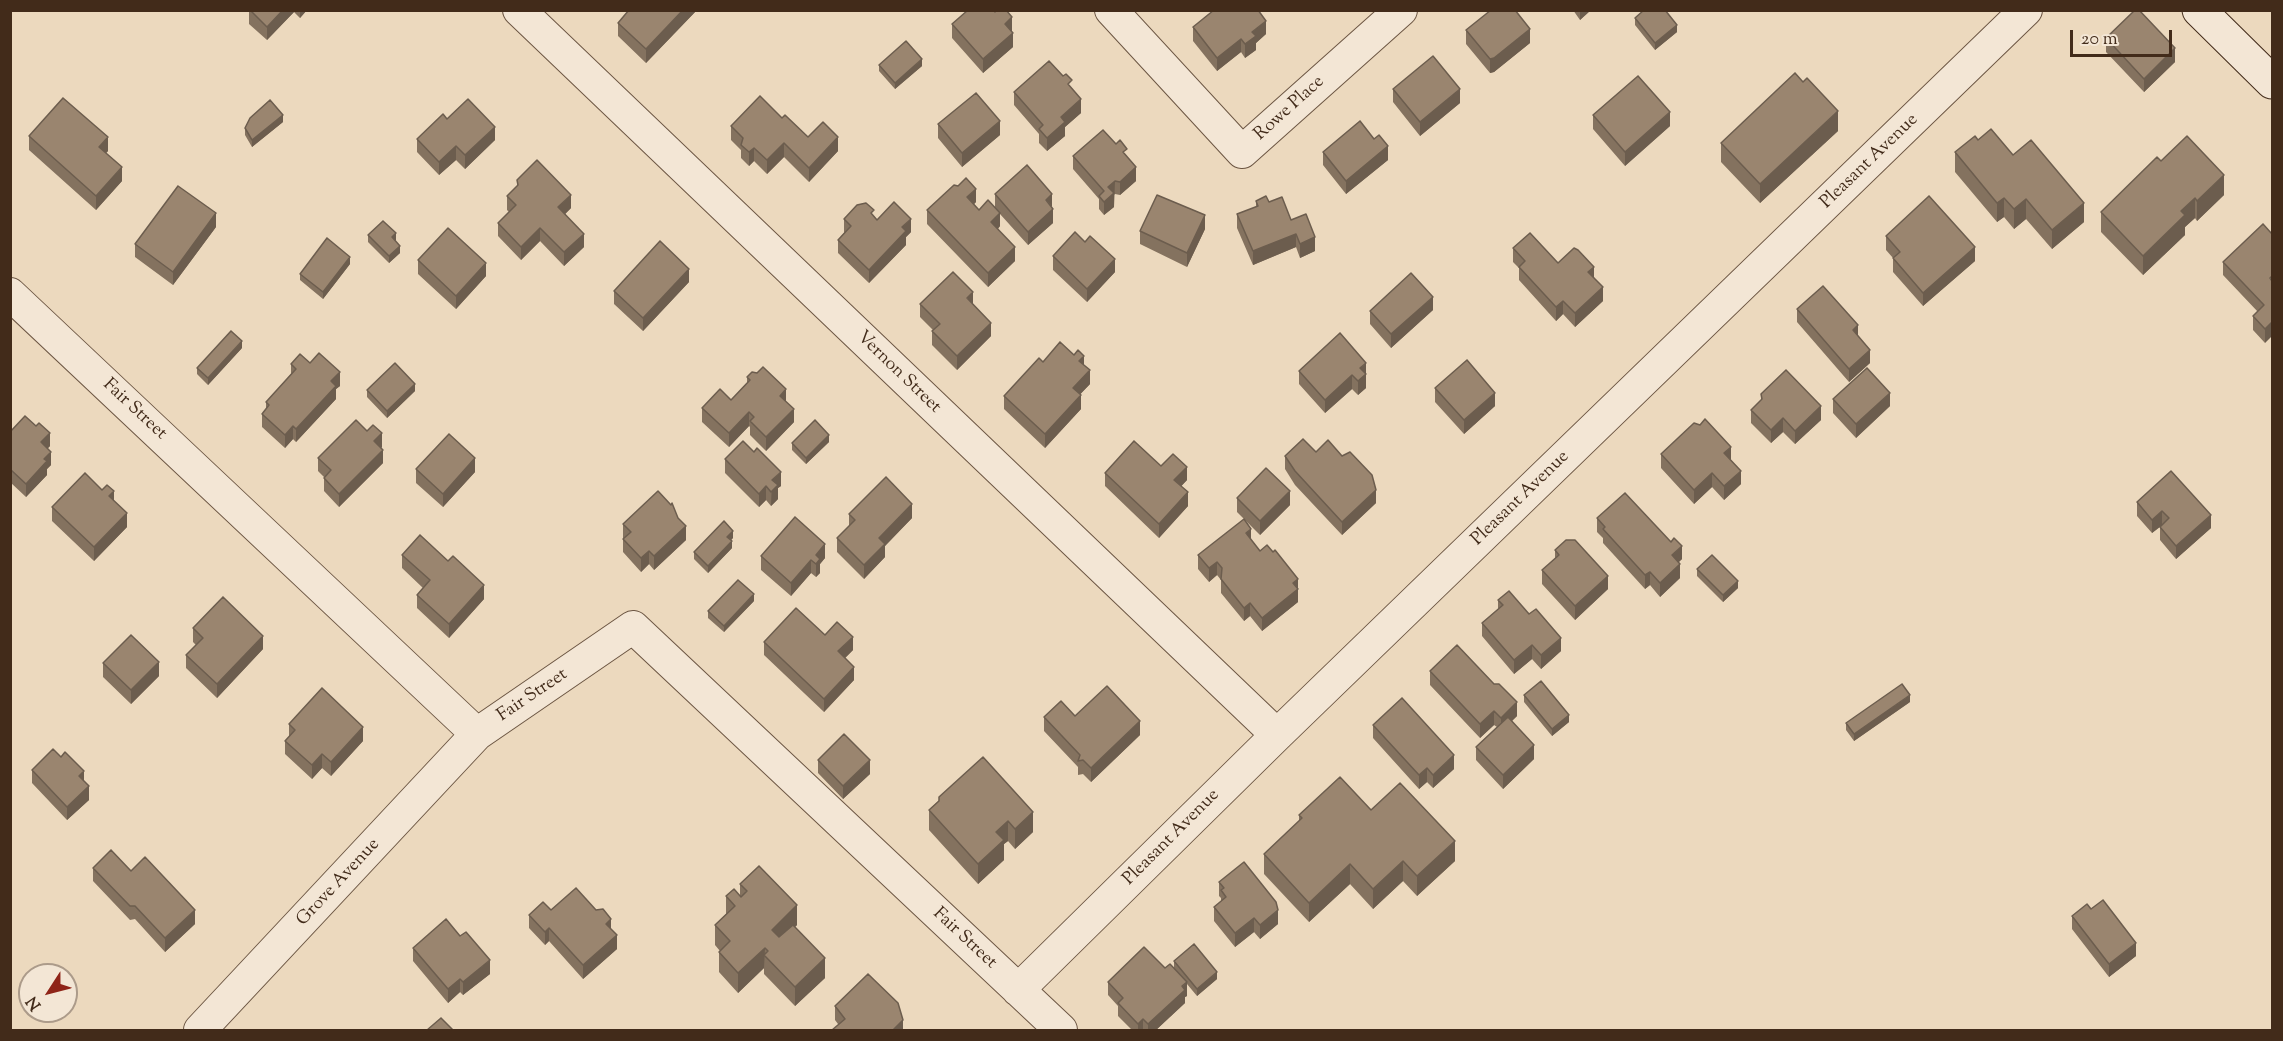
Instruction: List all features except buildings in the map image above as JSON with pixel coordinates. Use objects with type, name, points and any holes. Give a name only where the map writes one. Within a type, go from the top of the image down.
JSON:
[{"type":"main road","points":[[2199,10],[2272,82]]},
{"type":"street","name":"Vernon Street","points":[[519,10],[1277,735]]},
{"type":"street","name":"Rowe Place","points":[[1111,10],[1242,152],[1401,10]]},
{"type":"street","name":"Pleasant Avenue","points":[[1017,990],[2026,10]]},
{"type":"street","name":"Fair Street","points":[[10,294],[477,734],[633,627],[1061,1030]]},
{"type":"street","name":"Grove Avenue","points":[[200,1030],[477,734]]}]
